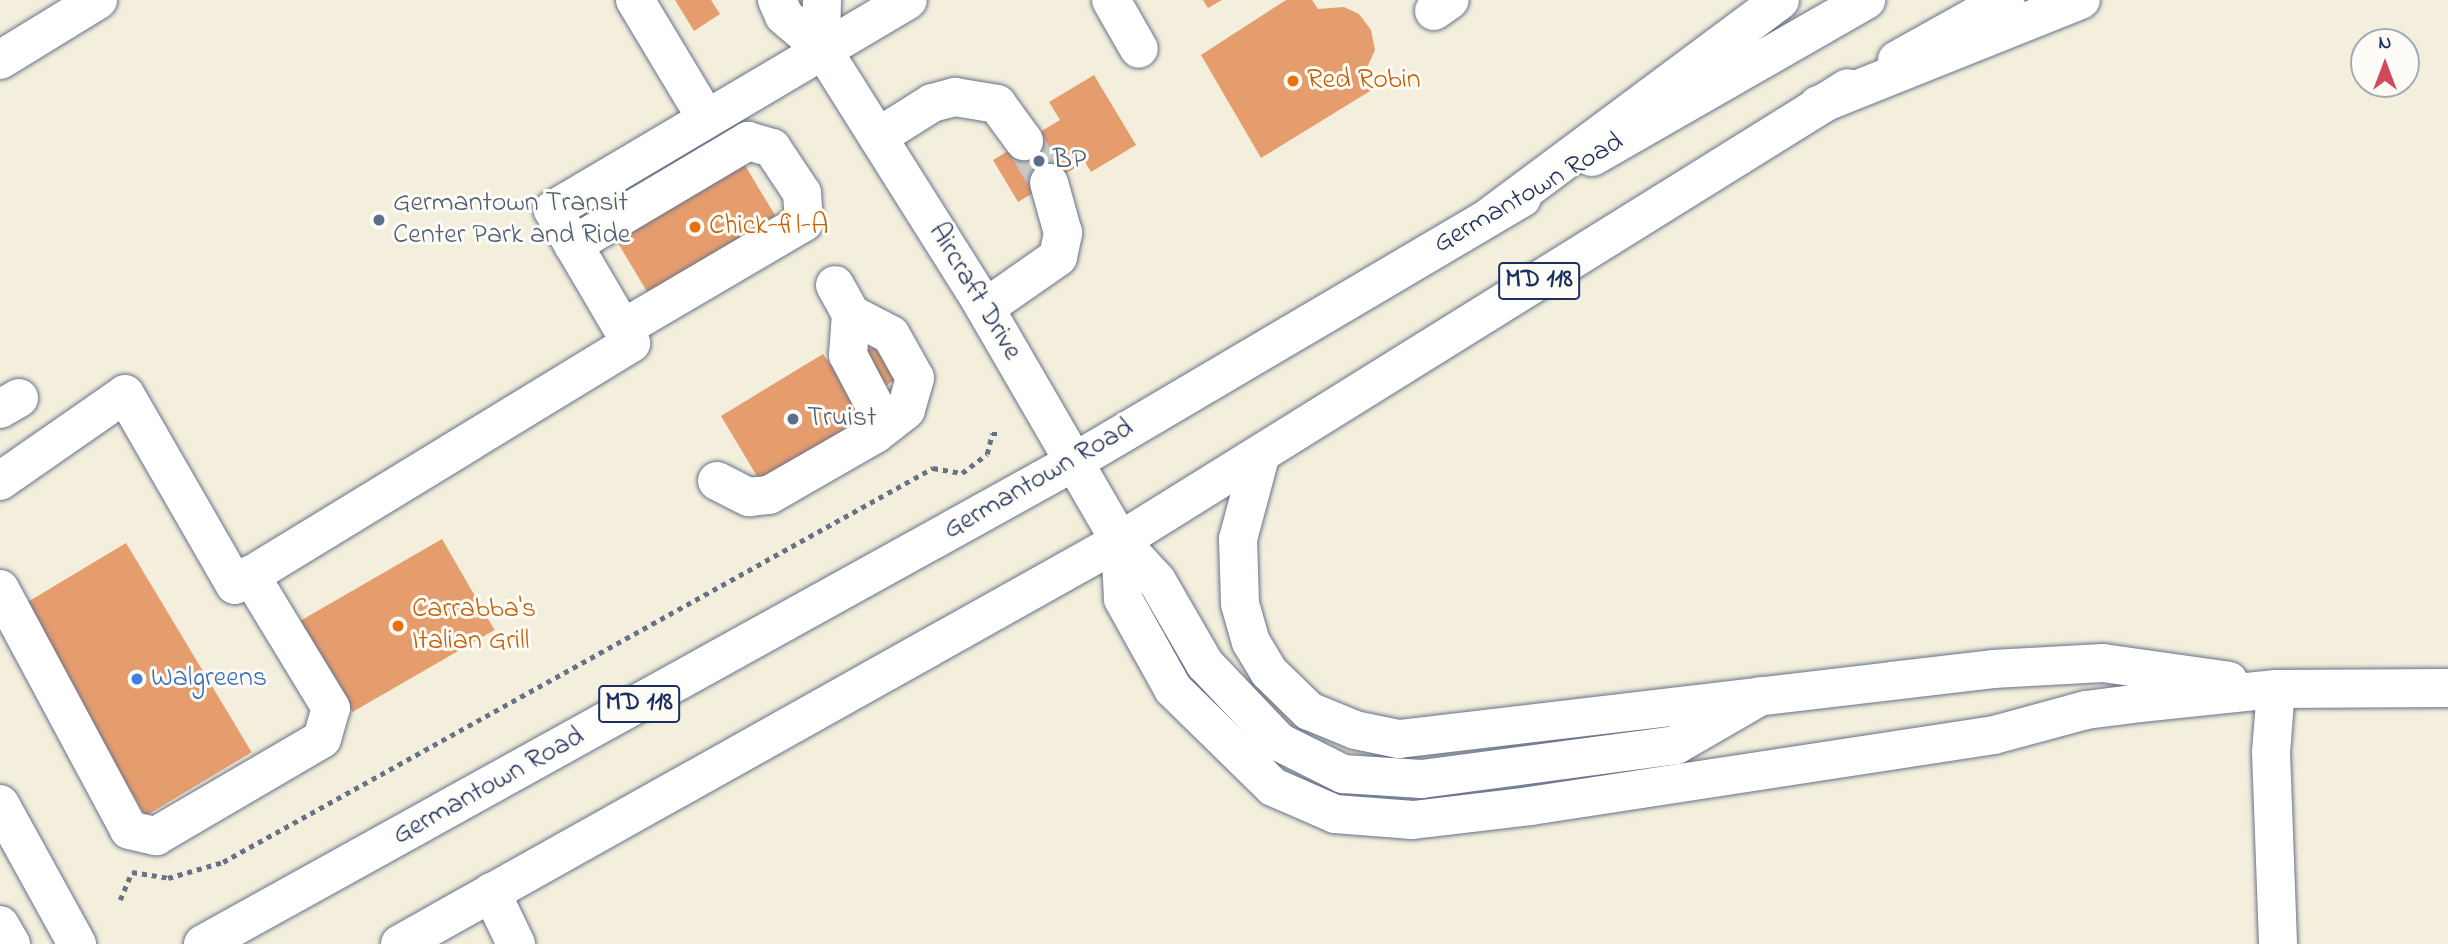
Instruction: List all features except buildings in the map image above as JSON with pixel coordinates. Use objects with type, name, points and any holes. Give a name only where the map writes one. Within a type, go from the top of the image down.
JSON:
[{"type":"main road","points":[[0,60],[98,0]]},
{"type":"main road","points":[[635,0],[706,118]]},
{"type":"main road","name":"Aircraft Drive","points":[[777,0],[784,16],[821,47],[985,308],[1120,541]]},
{"type":"main road","points":[[821,47],[822,0]]},
{"type":"main road","points":[[1111,0],[1139,48]]},
{"type":"main road","points":[[1492,215],[1780,0]]},
{"type":"main road","name":"Germantown Road","points":[[203,944],[1074,462],[1492,215],[1866,0]]},
{"type":"main road","name":"MD 118","points":[[400,944],[1120,541],[1260,457],[1818,105],[2005,0]]},
{"type":"main road","points":[[1818,105],[2081,0]]},
{"type":"main road","points":[[0,481],[125,394],[235,585],[631,343],[553,210],[894,4]]},
{"type":"main road","points":[[878,137],[932,103],[955,97],[997,104],[1024,141]]},
{"type":"main road","points":[[573,245],[748,141],[772,148],[802,193],[804,222],[623,328]]},
{"type":"main road","points":[[985,308],[1058,257],[1063,233],[1049,184]]},
{"type":"main road","points":[[717,481],[749,497],[769,495],[875,434],[906,410],[915,378],[891,335],[843,299],[848,355],[878,412],[875,434]]},
{"type":"main road","points":[[1260,457],[1237,539],[1240,604],[1269,672],[1309,711],[1398,739],[1993,668],[2103,663],[2276,689]]},
{"type":"main road","points":[[1120,541],[1157,581],[1205,664],[1253,719],[1279,742],[1343,774],[1422,779],[1676,745],[1761,696]]},
{"type":"main road","points":[[1120,541],[1123,599],[1173,689],[1273,787],[1335,814],[1413,820],[1530,806],[1994,735],[2086,710],[2276,689],[2448,688]]},
{"type":"main road","points":[[0,589],[128,830],[156,836],[322,739],[331,708],[250,575]]},
{"type":"main road","points":[[2276,689],[2271,752],[2278,944]]},
{"type":"main road","points":[[0,804],[77,944]]},
{"type":"main road","points":[[491,892],[516,944]]},
{"type":"main road","points":[[0,925],[11,944]]},
{"type":"path","points":[[120,900],[132,872],[168,878],[223,862],[933,468],[962,473],[987,454],[992,434],[1001,434]]},
{"type":"tunnel","points":[[1024,141],[1049,183]]},
{"type":"place","name":"Red Robin","points":[[1293,81]]},
{"type":"place","name":"BP","points":[[1039,161]]},
{"type":"place","name":"Germantown Transit Center Park and Ride","points":[[379,220]]},
{"type":"place","name":"Chick-fil-A","points":[[695,227]]},
{"type":"place","name":"Truist","points":[[793,419]]},
{"type":"place","name":"Carrabba's Italian Grill","points":[[398,626]]},
{"type":"place","name":"Walgreens","points":[[137,679]]}]
